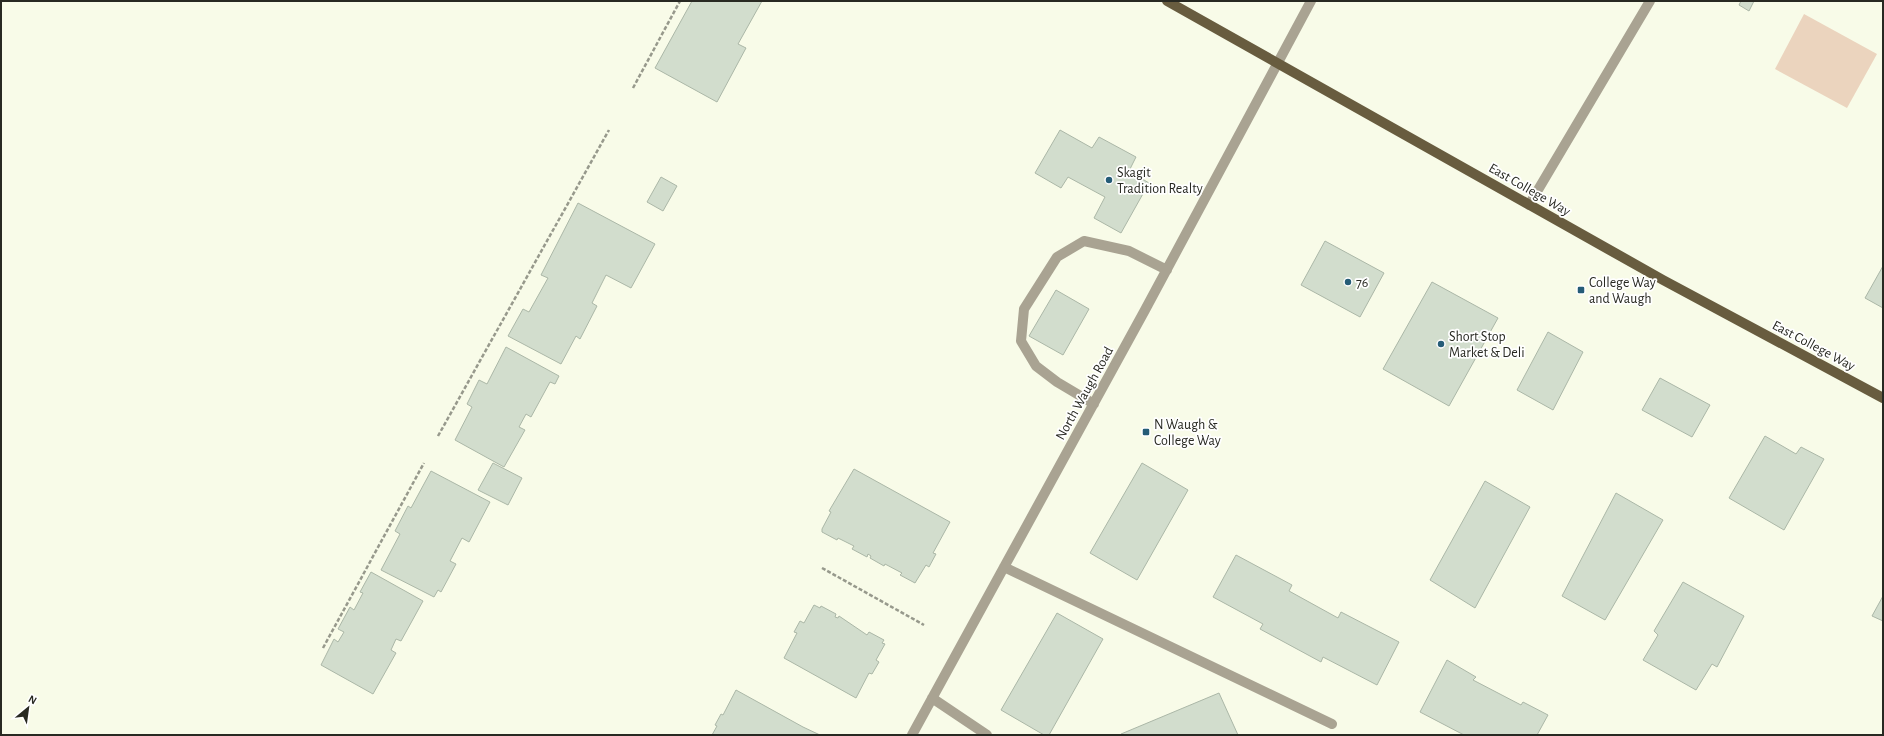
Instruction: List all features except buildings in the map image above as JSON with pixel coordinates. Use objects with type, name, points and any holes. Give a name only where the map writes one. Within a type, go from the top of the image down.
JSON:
[{"type":"main road","name":"East College Way","points":[[1167,1],[1663,280],[1883,398]]},
{"type":"street","name":"North Waugh Road","points":[[912,735],[1094,404],[1312,1]]},
{"type":"street","points":[[1528,204],[1650,1]]},
{"type":"street","points":[[1094,404],[1057,382],[1036,366],[1021,341],[1024,309],[1057,257],[1084,241],[1129,251],[1167,270]]},
{"type":"street","points":[[1004,567],[1332,724]]},
{"type":"street","points":[[932,698],[987,735]]},
{"type":"path","points":[[633,88],[680,1]]},
{"type":"path","points":[[438,436],[609,130]]},
{"type":"path","points":[[323,648],[424,463]]},
{"type":"path","points":[[822,568],[924,625]]},
{"type":"shaded area","points":[[1804,14],[1877,54],[1847,108],[1775,69]]},
{"type":"place","name":"Skagit Tradition Realty","points":[[1109,180]]},
{"type":"place","name":"76","points":[[1348,282]]},
{"type":"place","name":"College Way and Waugh","points":[[1581,290]]},
{"type":"place","name":"Short Stop Market & Deli","points":[[1441,344]]},
{"type":"place","name":"N Waugh & College Way","points":[[1146,432]]}]
